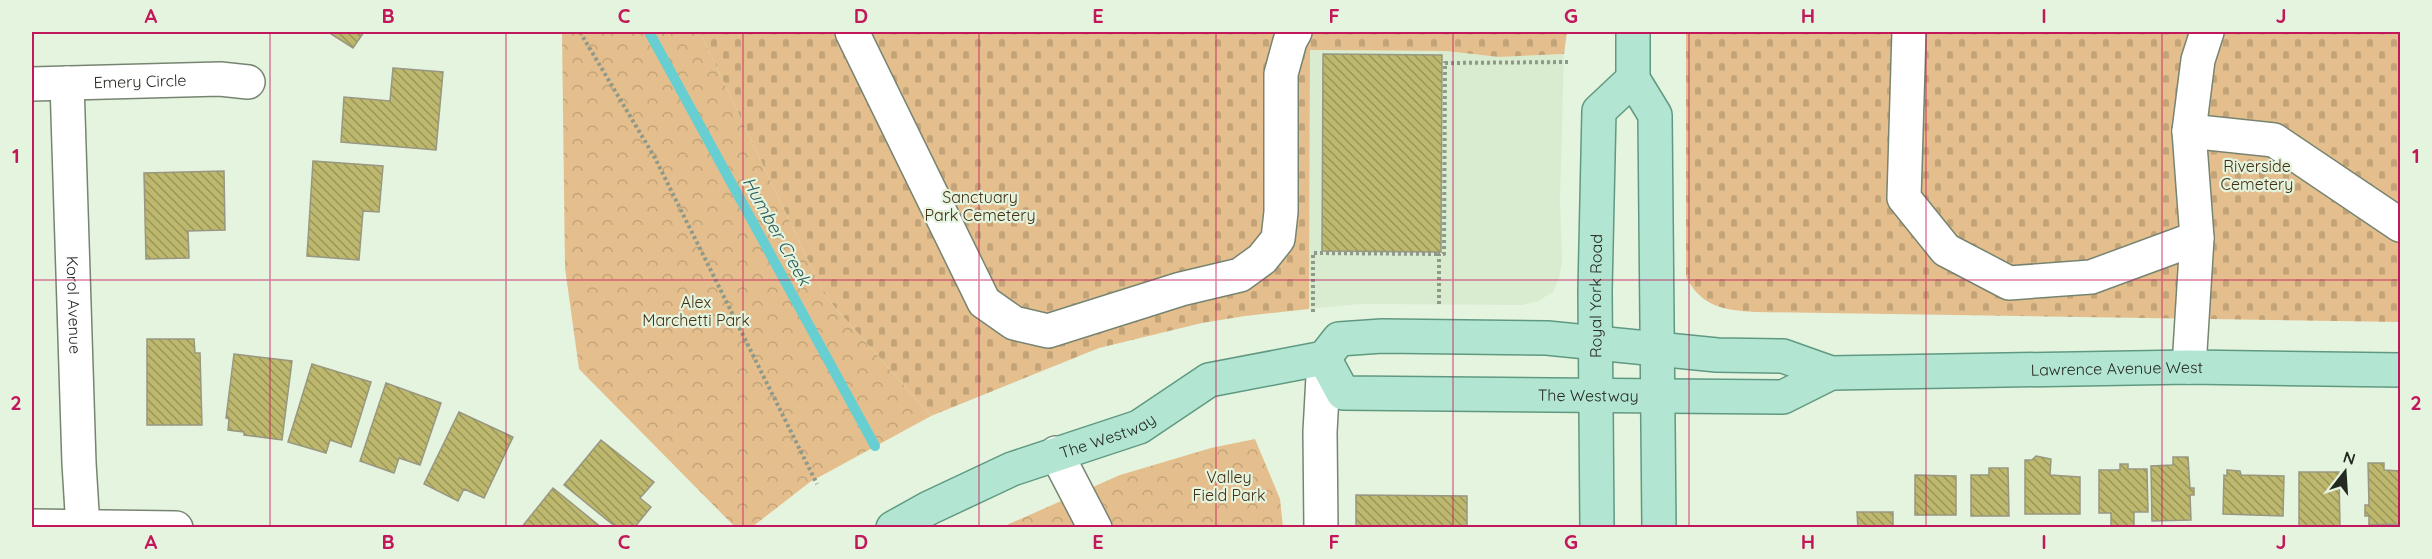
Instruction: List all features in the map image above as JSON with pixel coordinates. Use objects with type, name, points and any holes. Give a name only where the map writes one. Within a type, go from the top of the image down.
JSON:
[{"type":"main road","points":[[1633,32],[1633,79],[1655,115],[1659,528]]},
{"type":"main road","name":"Royal York Road","points":[[1597,528],[1595,342],[1599,111],[1633,79]]},
{"type":"main road","points":[[1324,358],[1339,339],[1382,336],[1547,338],[1656,349]]},
{"type":"main road","name":"Lawrence Avenue West","points":[[1656,349],[1717,355],[1783,356],[1831,373],[2189,367],[2400,370]]},
{"type":"main road","name":"The Westway","points":[[893,528],[929,508],[1012,469],[1138,427],[1209,380],[1324,358],[1343,393],[1657,396]]},
{"type":"main road","name":"Lawrence Avenue West","points":[[1657,396],[1783,397],[1831,373]]},
{"type":"street","points":[[852,32],[984,302],[1014,323],[1048,331],[1181,289],[1240,275],[1262,259],[1278,239],[1281,212],[1281,74],[1290,41],[1295,32]]},
{"type":"street","points":[[1909,32],[1904,198],[1946,250],[2009,283],[2091,277],[2197,238]]},
{"type":"street","points":[[2189,367],[2197,238],[2189,131],[2198,60],[2207,32]]},
{"type":"street","name":"Emery Circle","points":[[32,84],[220,80],[248,82]]},
{"type":"street","name":"Korol Avenue","points":[[67,83],[83,526]]},
{"type":"street","points":[[2189,131],[2274,140],[2400,225]]},
{"type":"street","points":[[1321,528],[1320,432],[1324,358]]},
{"type":"street","points":[[1056,453],[1095,528]]},
{"type":"street","points":[[32,526],[176,528]]},
{"type":"path","points":[[580,32],[655,158],[817,484]]},
{"type":"path","points":[[1313,312],[1313,253],[1444,254],[1445,63],[1570,62]]},
{"type":"path","points":[[1439,254],[1439,310]]},
{"type":"shaded area","points":[[1310,50],[1446,51],[1499,57],[1564,54],[1560,200],[1562,262],[1553,292],[1538,301],[1523,305],[1360,304],[1309,309]]},
{"type":"green space","name":"Alex Marchetti Park","points":[[562,32],[700,32],[825,296],[931,416],[810,482],[752,527],[735,527],[579,369],[565,268]]},
{"type":"green space","name":"Sanctuary Park Cemetery","points":[[700,32],[1567,32],[1564,54],[1499,57],[1446,51],[1310,50],[1309,309],[1202,323],[1099,348],[931,416],[825,296]]},
{"type":"green space","name":"Riverside Cemetery","points":[[1686,32],[2400,32],[2400,322],[1755,312],[1714,305],[1699,295],[1686,277]]},
{"type":"green space","name":"Valley Field Park","points":[[1255,439],[1280,499],[1283,527],[1000,528],[1120,475],[1211,448]]},
{"type":"building","points":[[328,32],[364,32],[353,48]]},
{"type":"building","points":[[1323,54],[1442,55],[1441,252],[1322,251]]},
{"type":"building","points":[[393,68],[443,72],[436,150],[341,142],[344,97],[390,101]]},
{"type":"building","points":[[313,161],[383,166],[379,212],[363,211],[359,260],[307,256]]},
{"type":"building","points":[[224,171],[225,230],[188,231],[189,258],[146,259],[144,173]]},
{"type":"building","points":[[147,339],[194,339],[195,353],[200,353],[202,425],[147,425]]},
{"type":"building","points":[[234,354],[292,361],[282,440],[244,435],[244,432],[228,430],[229,419],[226,418]]},
{"type":"building","points":[[312,364],[371,382],[351,447],[330,440],[326,453],[288,442]]},
{"type":"building","points":[[386,383],[441,403],[420,465],[399,458],[394,473],[360,461]]},
{"type":"building","points":[[459,412],[513,437],[484,498],[464,489],[458,501],[424,484]]},
{"type":"building","points":[[601,440],[654,482],[640,498],[651,507],[634,528],[617,528],[564,485]]},
{"type":"building","points":[[2036,456],[2051,459],[2050,475],[2080,477],[2080,514],[2025,514],[2025,460],[2032,460]]},
{"type":"building","points":[[2173,457],[2188,457],[2190,488],[2194,488],[2194,495],[2190,495],[2191,520],[2152,521],[2151,466],[2173,465]]},
{"type":"building","points":[[2368,463],[2384,463],[2384,470],[2400,471],[2400,524],[2369,525],[2369,516],[2365,516],[2365,505],[2369,505]]},
{"type":"building","points":[[2120,464],[2128,464],[2128,469],[2147,469],[2148,512],[2134,512],[2134,528],[2111,528],[2111,513],[2099,513],[2099,470],[2120,470]]},
{"type":"building","points":[[1989,468],[2008,468],[2009,516],[1971,516],[1971,475],[1989,475]]},
{"type":"building","points":[[2227,470],[2240,471],[2241,475],[2284,476],[2283,516],[2223,514],[2224,475],[2227,476]]},
{"type":"building","points":[[2299,472],[2339,472],[2340,528],[2299,528]]},
{"type":"building","points":[[1915,475],[1956,476],[1956,515],[1915,515]]},
{"type":"building","points":[[553,488],[602,528],[521,528]]},
{"type":"building","points":[[1356,495],[1467,496],[1467,528],[1356,528]]},
{"type":"building","points":[[1857,512],[1893,512],[1893,528],[1858,528]]},
{"type":"waterway","name":"Humber Creek","points":[[649,32],[875,446]]}]
